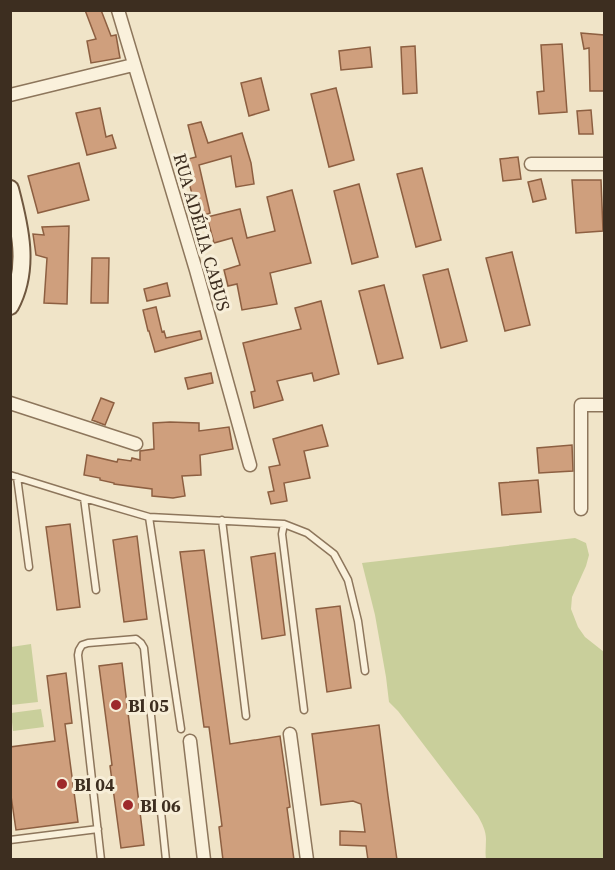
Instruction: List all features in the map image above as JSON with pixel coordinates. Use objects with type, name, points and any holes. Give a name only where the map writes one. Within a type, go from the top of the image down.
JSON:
[{"type":"main road","points":[[10,189],[20,227],[23,253],[15,298],[10,306]]},
{"type":"street","name":"RUA ADÉLIA CABUS","points":[[118,10],[196,270],[250,465]]},
{"type":"street","points":[[10,95],[134,65]]},
{"type":"street","points":[[531,164],[604,164]]},
{"type":"street","points":[[10,403],[136,444]]},
{"type":"street","points":[[581,509],[581,405],[604,405]]},
{"type":"street","points":[[290,734],[307,860]]},
{"type":"street","points":[[190,741],[204,860]]},
{"type":"lane","points":[[29,567],[14,476],[149,516],[284,524],[307,533],[334,554],[348,580],[358,621],[365,672]]},
{"type":"lane","points":[[84,498],[96,590]]},
{"type":"lane","points":[[149,516],[181,729]]},
{"type":"lane","points":[[222,520],[246,716]]},
{"type":"lane","points":[[284,524],[282,534],[304,710]]},
{"type":"lane","points":[[101,860],[79,650],[82,645],[88,643],[136,639],[144,648],[166,860]]},
{"type":"lane","points":[[10,840],[98,830]]},
{"type":"green space","points":[[575,538],[586,543],[589,555],[572,597],[571,609],[585,637],[604,652],[604,859],[486,859],[485,833],[478,816],[389,702],[375,615],[362,563]]},
{"type":"green space","points":[[31,644],[38,702],[11,705],[11,647]]},
{"type":"green space","points":[[41,709],[44,727],[13,731],[11,713]]},
{"type":"building","points":[[85,10],[101,10],[111,36],[116,35],[120,58],[91,63],[87,41],[96,39]]},
{"type":"building","points":[[581,33],[604,35],[604,91],[590,91],[589,48],[584,49]]},
{"type":"building","points":[[562,44],[567,112],[539,114],[537,92],[544,91],[541,45]]},
{"type":"building","points":[[415,46],[417,93],[403,94],[401,47]]},
{"type":"building","points":[[370,47],[372,67],[341,70],[339,51]]},
{"type":"building","points":[[261,78],[269,110],[249,116],[241,83]]},
{"type":"building","points":[[336,88],[354,160],[329,167],[311,94]]},
{"type":"building","points":[[100,108],[106,137],[112,135],[116,148],[87,155],[76,113]]},
{"type":"building","points":[[591,110],[593,134],[579,134],[577,111]]},
{"type":"building","points":[[201,122],[208,143],[242,133],[251,163],[254,184],[236,187],[231,156],[199,165],[210,213],[205,215],[195,194],[192,194],[186,171],[180,172],[177,162],[196,157],[188,125]]},
{"type":"building","points":[[518,157],[521,179],[503,181],[500,159]]},
{"type":"building","points":[[79,163],[89,200],[38,213],[28,176]]},
{"type":"building","points":[[422,168],[441,240],[416,247],[397,174]]},
{"type":"building","points":[[541,179],[546,199],[533,202],[528,182]]},
{"type":"building","points":[[572,180],[601,180],[603,231],[576,233]]},
{"type":"building","points":[[359,184],[378,257],[352,264],[334,191]]},
{"type":"building","points":[[292,190],[311,263],[270,273],[277,304],[242,310],[237,284],[228,286],[224,270],[240,265],[232,238],[214,243],[207,217],[240,209],[247,238],[275,231],[267,197]]},
{"type":"building","points":[[69,226],[67,304],[44,303],[47,258],[36,255],[33,234],[44,235],[42,227]]},
{"type":"building","points":[[512,252],[530,325],[505,331],[486,258]]},
{"type":"building","points":[[92,258],[109,258],[108,303],[91,303]]},
{"type":"building","points":[[448,269],[467,341],[441,348],[423,275]]},
{"type":"building","points":[[167,283],[170,296],[147,301],[144,289]]},
{"type":"building","points":[[384,285],[403,358],[378,364],[359,291]]},
{"type":"building","points":[[321,301],[339,374],[314,381],[312,373],[277,381],[283,400],[254,408],[251,392],[255,391],[243,343],[301,329],[295,308]]},
{"type":"building","points":[[156,307],[162,332],[164,331],[166,338],[200,331],[202,339],[155,352],[143,310]]},
{"type":"building","points":[[211,373],[213,383],[188,389],[185,378]]},
{"type":"building","points":[[101,398],[114,403],[105,425],[92,420]]},
{"type":"building","points":[[153,423],[199,423],[199,431],[229,427],[233,449],[200,455],[201,475],[182,476],[185,496],[173,498],[152,496],[152,489],[114,484],[84,475],[87,455],[117,462],[118,459],[140,460],[140,451],[154,449]]},
{"type":"building","points":[[322,425],[328,446],[304,451],[310,478],[284,483],[287,501],[271,504],[268,492],[274,491],[269,467],[280,465],[273,439]]},
{"type":"building","points":[[572,445],[573,471],[539,473],[537,448]]},
{"type":"building","points":[[538,480],[541,512],[502,515],[499,483]]},
{"type":"building","points":[[70,524],[80,607],[57,610],[46,527]]},
{"type":"building","points":[[137,536],[147,619],[124,622],[113,540]]},
{"type":"building","points":[[204,550],[230,744],[280,736],[290,807],[287,808],[294,860],[223,860],[219,827],[222,826],[209,727],[204,727],[180,552]]},
{"type":"building","points":[[275,553],[285,635],[262,639],[251,557]]},
{"type":"building","points":[[340,606],[351,688],[327,692],[316,609]]},
{"type":"building","points":[[122,663],[144,845],[121,848],[99,666]]},
{"type":"building","points":[[66,673],[72,723],[65,724],[78,822],[16,830],[10,789],[10,747],[55,741],[47,676]]},
{"type":"building","points":[[379,725],[397,860],[368,860],[366,846],[340,845],[340,831],[365,832],[361,804],[353,801],[321,805],[312,734]]},
{"type":"place","name":"Bl 05","points":[[116,705]]},
{"type":"place","name":"Bl 04","points":[[62,784]]},
{"type":"place","name":"Bl 06","points":[[128,805]]}]
